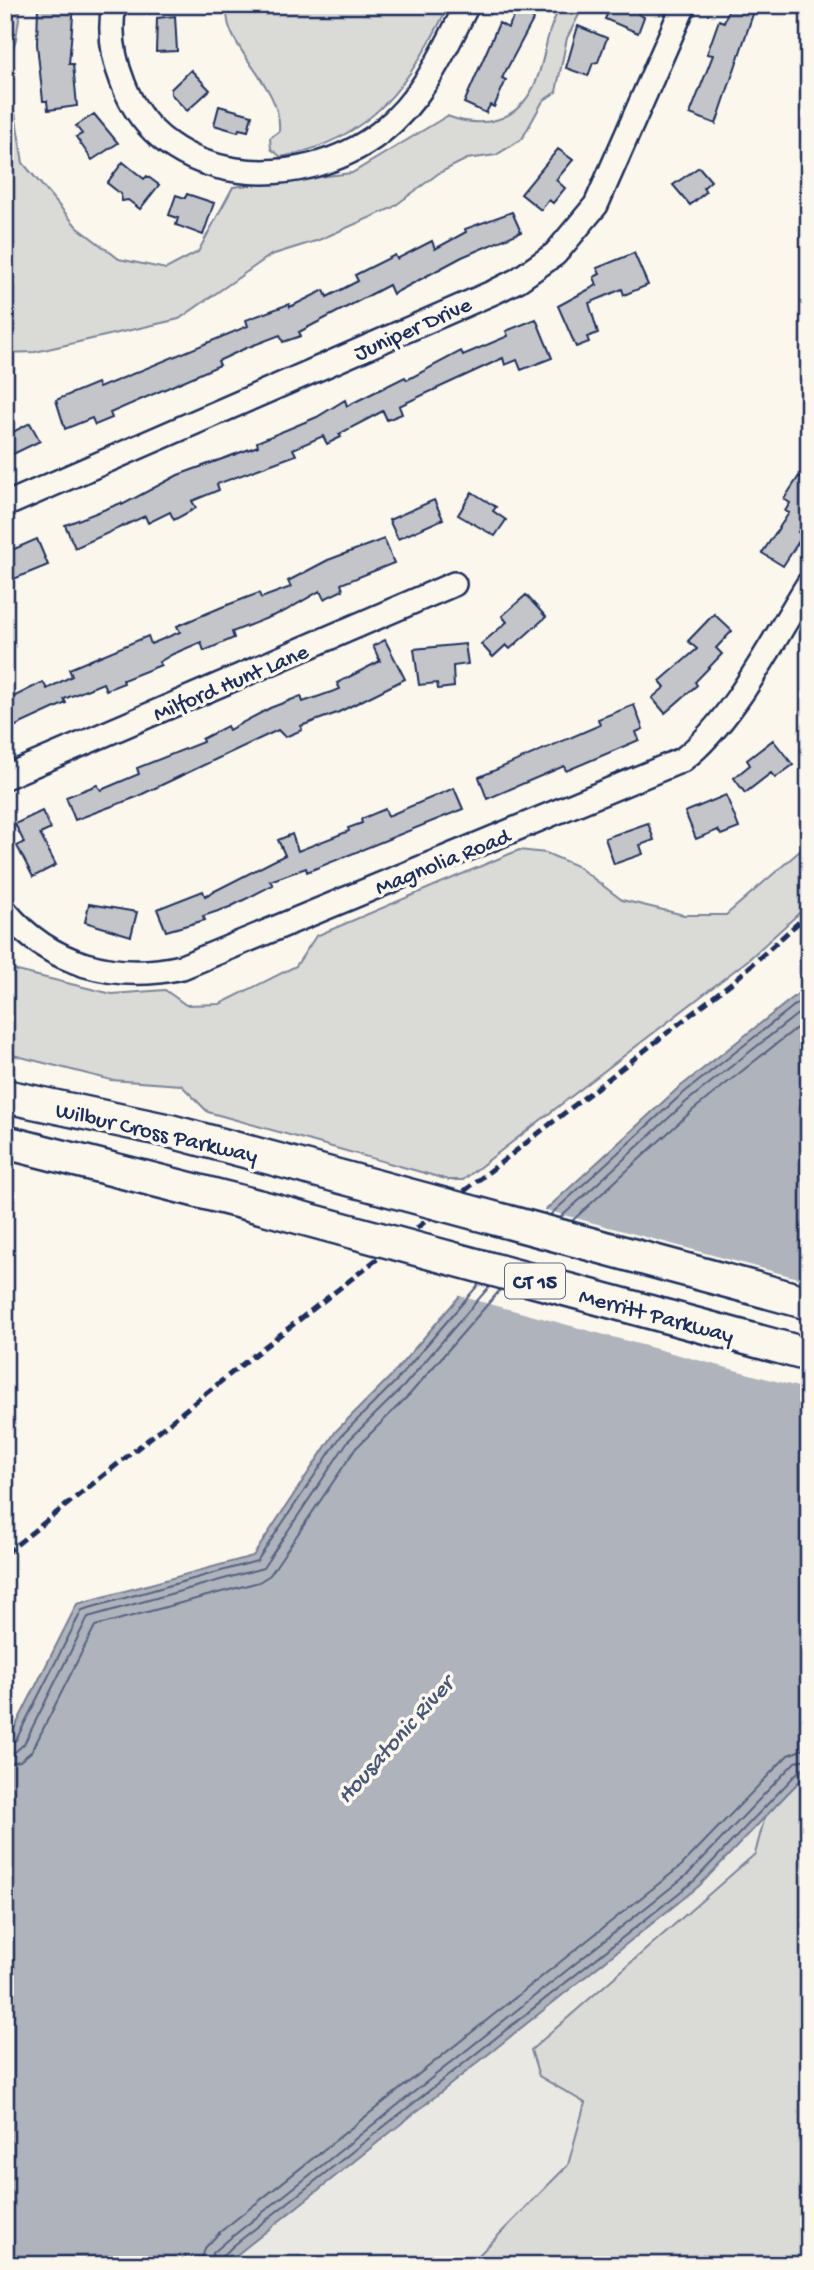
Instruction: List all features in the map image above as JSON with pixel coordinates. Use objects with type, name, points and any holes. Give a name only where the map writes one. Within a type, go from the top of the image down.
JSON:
[{"type":"highway","points":[[5,1077],[170,1131]]},
{"type":"highway","name":"Wilbur Cross Parkway","points":[[5,1096],[170,1131],[809,1303]]},
{"type":"highway","name":"Wilbur Cross Parkway","points":[[5,1142],[261,1207]]},
{"type":"highway","name":"Merritt Parkway","points":[[261,1207],[809,1355]]},
{"type":"street","points":[[114,5],[111,21],[113,47],[127,95],[141,117],[159,137],[201,162],[250,173],[276,173],[322,162],[380,133],[397,118],[429,79],[467,5]]},
{"type":"street","name":"Juniper Drive","points":[[5,505],[494,292],[546,261],[570,240],[596,205],[684,5]]},
{"type":"street","name":"Magnolia Road","points":[[5,911],[36,942],[93,968],[139,973],[182,967],[682,760],[698,748],[724,716],[809,583]]},
{"type":"street","name":"Milford Hunt Lane","points":[[5,777],[454,584]]},
{"type":"shaded area","points":[[5,5],[21,5],[16,39],[5,71]]},
{"type":"shaded area","points":[[228,5],[449,5],[419,60],[385,104],[341,137],[313,149],[281,157],[271,149],[270,138],[279,131],[278,113],[262,81],[233,35],[228,20]]},
{"type":"shaded area","points":[[562,5],[584,5],[567,38],[556,92],[543,101],[522,139],[496,155],[467,159],[439,173],[392,208],[319,240],[271,255],[179,319],[35,352],[5,353],[5,99],[15,113],[23,163],[77,227],[119,259],[166,269],[198,252],[233,187],[352,173],[447,116],[485,122],[508,115],[518,108],[534,86],[551,26]]},
{"type":"shaded area","points":[[809,843],[809,904],[748,960],[463,1180],[449,1180],[208,1112],[181,1085],[111,1080],[5,1053],[5,968],[112,994],[165,990],[186,1005],[220,1004],[296,966],[316,936],[519,850],[546,853],[577,866],[622,900],[684,915],[726,915]]},
{"type":"shaded area","points":[[809,1771],[809,2265],[224,2265],[699,1886]]},
{"type":"shaded area","points":[[809,1771],[809,2265],[469,2265],[568,2165],[585,2103],[539,2076],[531,2050],[755,1854],[765,1816]]},
{"type":"water","name":"Housatonic River","points":[[809,985],[809,1771],[699,1886],[224,2265],[5,2265],[5,1740],[10,1737],[77,1604],[253,1556],[336,1431],[391,1376],[488,1263],[676,1090]]},
{"type":"pier","points":[[542,1209],[809,1281],[809,1390],[456,1295],[486,1260]]},
{"type":"building","points":[[38,5],[74,5],[69,64],[73,64],[77,106],[48,110],[47,101],[43,101],[37,44]]},
{"type":"building","points":[[520,5],[541,5],[502,78],[506,80],[494,107],[490,105],[486,113],[464,103],[499,23],[508,28]]},
{"type":"building","points":[[611,5],[641,5],[638,14],[644,17],[638,33],[605,19]]},
{"type":"building","points":[[730,5],[756,5],[716,124],[690,114],[713,55],[707,54],[719,20],[724,22]]},
{"type":"building","points":[[175,16],[177,51],[156,52],[157,18]]},
{"type":"building","points":[[578,26],[607,38],[598,62],[593,63],[588,76],[566,68]]},
{"type":"building","points":[[191,70],[210,90],[187,111],[171,94],[171,89]]},
{"type":"building","points":[[219,106],[252,115],[248,131],[239,129],[238,132],[214,125]]},
{"type":"building","points":[[94,114],[118,143],[92,160],[76,137],[82,134],[76,126]]},
{"type":"building","points":[[558,149],[573,160],[556,180],[565,188],[553,203],[549,200],[541,210],[521,194]]},
{"type":"building","points":[[123,162],[144,179],[147,176],[159,185],[140,209],[128,200],[122,201],[121,194],[107,183]]},
{"type":"building","points":[[699,167],[711,181],[703,188],[706,192],[690,205],[673,185]]},
{"type":"building","points":[[187,194],[214,203],[203,235],[176,225],[178,218],[169,215],[176,195],[185,198]]},
{"type":"building","points":[[512,212],[521,232],[462,257],[393,294],[389,285],[299,332],[301,336],[283,342],[280,335],[246,348],[218,361],[220,365],[110,413],[112,418],[95,425],[92,418],[65,429],[56,400],[97,383],[99,388],[248,326],[246,320],[289,304],[290,307],[324,290],[327,297],[358,281],[355,275],[395,255],[397,259],[432,241],[435,249],[466,232],[465,229]]},
{"type":"building","points":[[634,253],[648,285],[624,295],[622,289],[589,303],[598,333],[587,337],[589,342],[576,347],[558,306],[597,285],[594,277],[600,274],[597,268]]},
{"type":"building","points":[[536,319],[552,358],[521,370],[517,360],[505,365],[503,358],[399,406],[402,414],[387,420],[383,411],[339,434],[341,437],[327,444],[323,436],[293,449],[296,455],[217,484],[219,490],[192,501],[196,508],[174,520],[170,512],[148,523],[145,516],[75,548],[65,525],[121,503],[122,505],[178,475],[258,446],[257,442],[317,417],[345,400],[347,406],[405,377],[407,380],[461,351],[463,355],[508,336],[506,331]]},
{"type":"building","points":[[30,423],[40,441],[5,458],[5,436]]},
{"type":"building","points":[[799,476],[809,482],[809,516],[798,532],[803,535],[783,566],[762,553],[789,513],[785,511],[790,503],[784,499]]},
{"type":"building","points":[[472,492],[496,507],[493,511],[506,520],[495,536],[458,515]]},
{"type":"building","points":[[434,500],[443,519],[398,539],[389,520]]},
{"type":"building","points":[[37,539],[48,565],[9,581],[5,572],[5,553]]},
{"type":"building","points":[[384,539],[394,563],[341,584],[343,590],[324,599],[320,591],[285,611],[232,632],[234,638],[204,651],[201,642],[159,662],[161,665],[123,680],[124,683],[106,690],[103,683],[64,699],[66,703],[5,731],[5,701],[43,682],[47,689],[72,676],[69,669],[148,636],[151,644],[180,632],[177,626],[222,607],[259,593],[261,598],[291,587],[288,581],[328,560]]},
{"type":"building","points":[[526,595],[546,617],[510,649],[506,645],[493,657],[481,644],[507,622],[502,616]]},
{"type":"building","points":[[714,614],[732,631],[716,648],[722,654],[695,682],[697,685],[665,713],[652,698],[665,687],[660,681],[697,649],[688,641]]},
{"type":"building","points":[[385,640],[405,679],[337,713],[301,726],[302,730],[285,737],[278,730],[134,798],[75,820],[66,797],[97,785],[101,790],[139,774],[137,768],[203,742],[202,739],[227,726],[229,730],[270,708],[301,696],[303,702],[340,689],[337,683],[380,661],[373,646]]},
{"type":"building","points":[[465,644],[468,664],[453,666],[454,687],[438,689],[437,683],[419,685],[414,649]]},
{"type":"building","points":[[634,705],[643,729],[636,732],[639,740],[566,771],[564,766],[487,799],[479,777],[600,725],[598,719]]},
{"type":"building","points":[[773,740],[793,765],[775,778],[771,773],[745,793],[734,778],[750,765],[747,760]]},
{"type":"building","points":[[454,788],[463,809],[307,872],[306,868],[270,881],[273,885],[230,907],[203,916],[205,920],[166,931],[157,909],[203,891],[205,896],[285,855],[278,840],[292,834],[298,851],[349,831],[348,828],[362,823],[361,819],[385,809],[388,816]]},
{"type":"building","points":[[726,795],[739,828],[721,835],[718,830],[696,839],[685,812]]},
{"type":"building","points":[[42,811],[51,829],[40,834],[56,865],[33,877],[17,846],[24,842],[15,824]]},
{"type":"building","points":[[648,823],[654,840],[640,845],[643,854],[614,864],[605,838]]},
{"type":"building","points":[[89,904],[137,912],[131,936],[85,922]]},
{"type":"railway","points":[[5,1554],[254,1355],[735,980],[809,913]]}]
